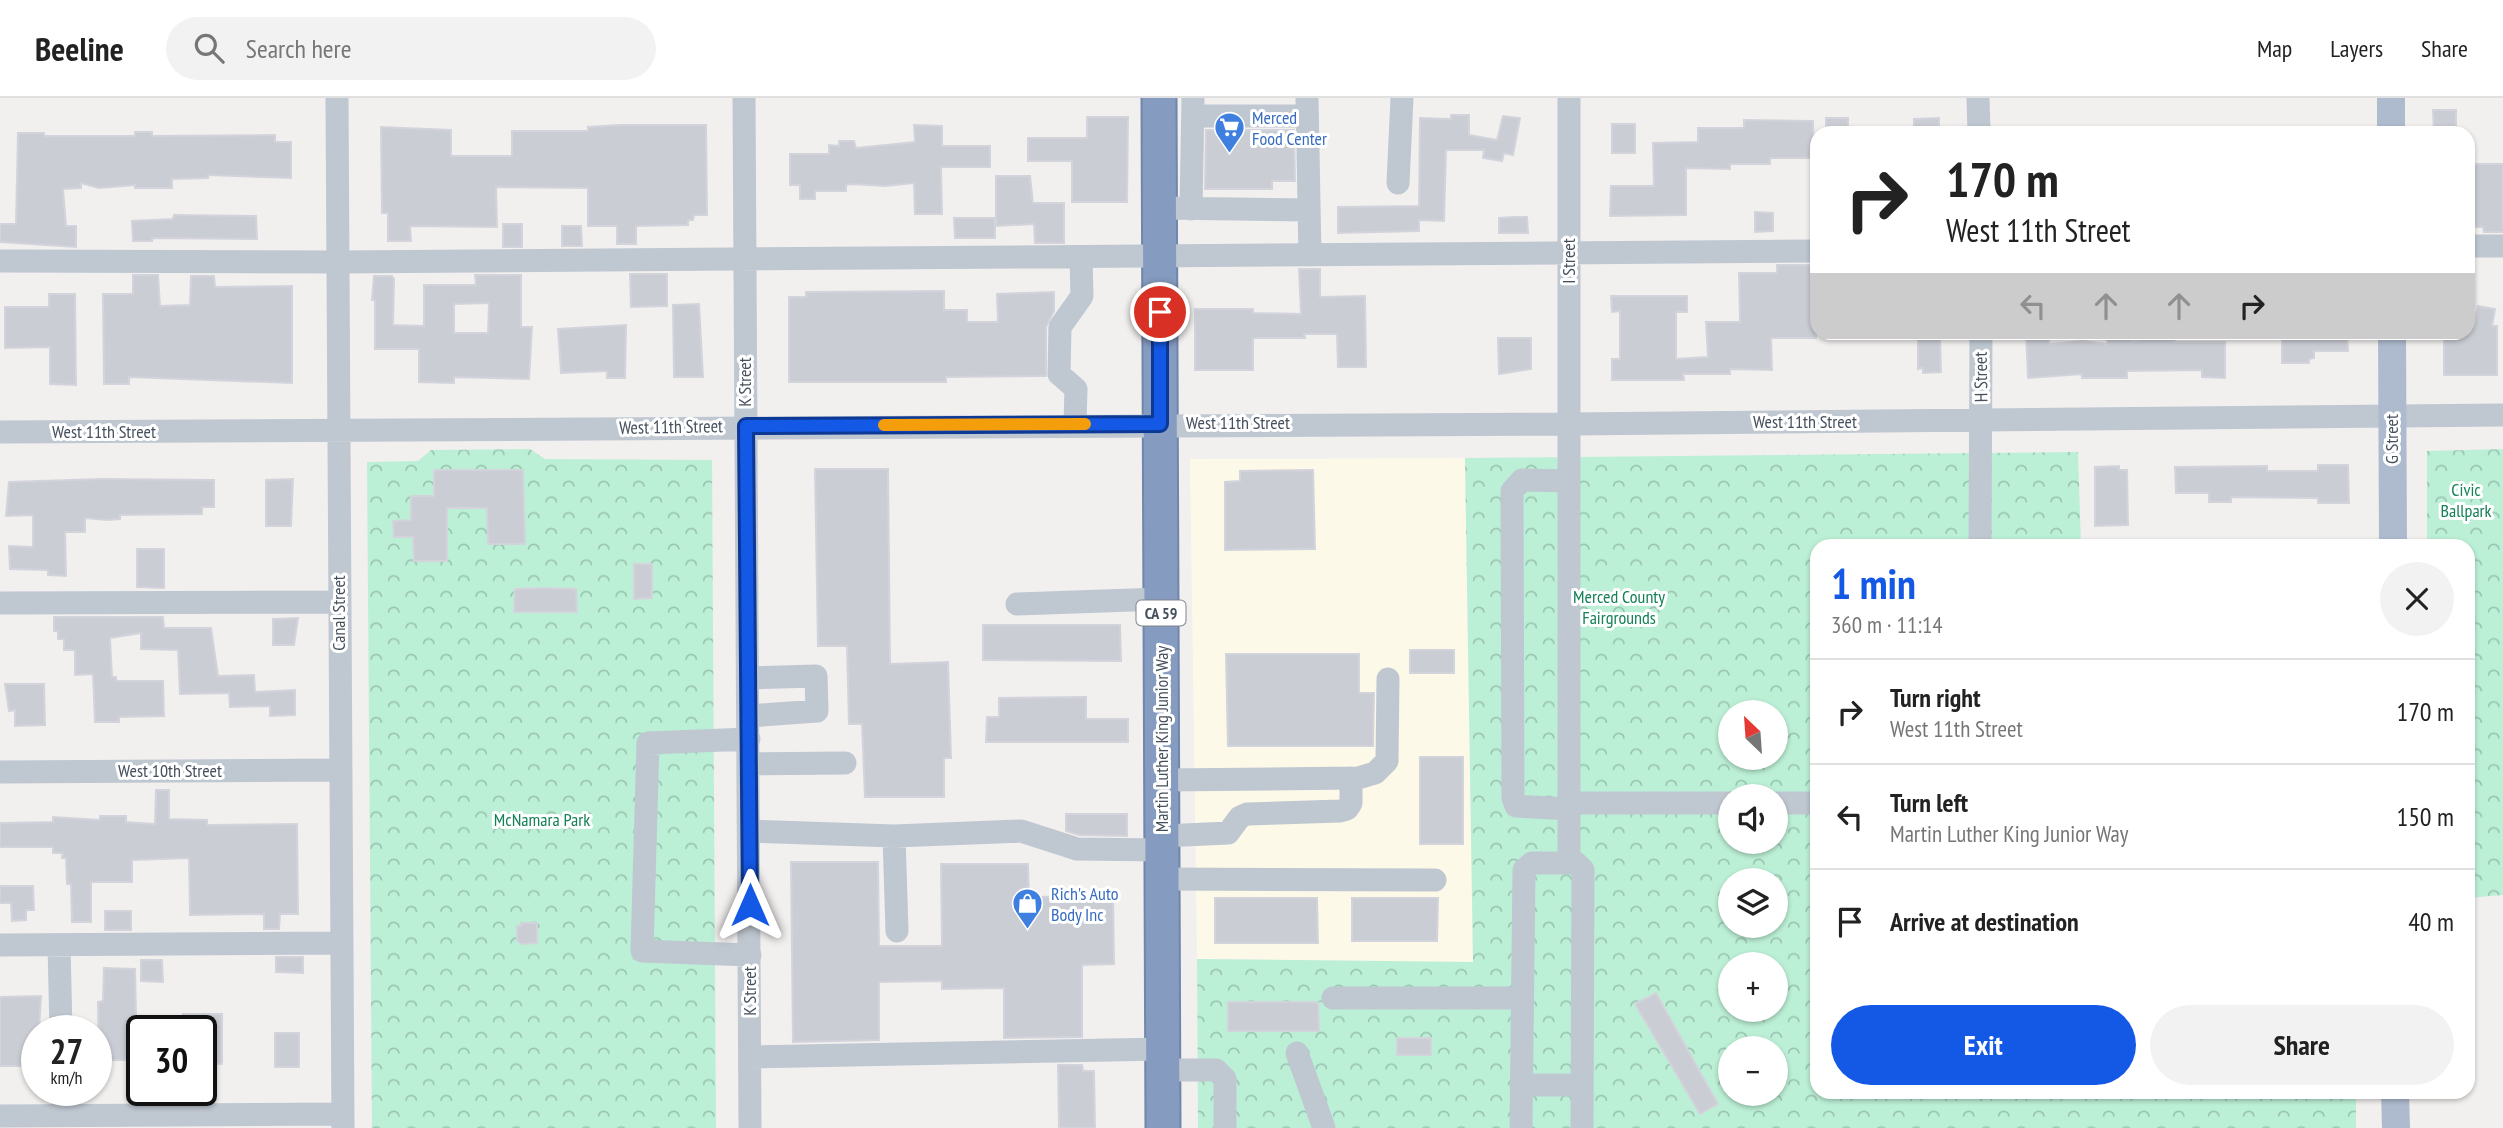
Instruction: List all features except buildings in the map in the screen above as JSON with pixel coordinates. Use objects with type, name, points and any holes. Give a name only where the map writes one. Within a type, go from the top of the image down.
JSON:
[{"type":"highway","name":"Martin Luther King Junior Way","points":[[1159,98],[1159,163],[1175,208],[1159,256],[1163,1128]]},
{"type":"main road","points":[[2391,98],[2391,126]]},
{"type":"main road","name":"G Street","points":[[2392,340],[2393,539]]},
{"type":"main road","points":[[2395,1099],[2396,1128]]},
{"type":"street","name":"Canal Street","points":[[337,98],[343,1121]]},
{"type":"street","name":"K Street","points":[[744,98],[750,764],[750,1128]]},
{"type":"street","points":[[1398,183],[1402,98]]},
{"type":"street","name":"I Street","points":[[1569,98],[1569,863]]},
{"type":"street","points":[[1978,98],[1979,126]]},
{"type":"street","points":[[1309,210],[1175,208],[1192,162],[1193,107],[1307,107],[1310,255]]},
{"type":"street","points":[[1159,163],[1192,162]]},
{"type":"street","points":[[2475,246],[2503,246]]},
{"type":"street","points":[[0,261],[338,262],[1810,251]]},
{"type":"street","points":[[1075,424],[1076,389],[1059,374],[1060,327],[1082,296],[1082,257]]},
{"type":"street","name":"H Street","points":[[1980,340],[1980,539]]},
{"type":"street","name":"West 11th Street","points":[[0,432],[1075,424],[1570,424],[2503,415]]},
{"type":"street","points":[[1569,481],[1522,480],[1512,491],[1513,798],[1516,806],[1525,808],[1718,803]]},
{"type":"street","points":[[1017,604],[1161,599]]},
{"type":"street","points":[[0,603],[339,602]]},
{"type":"street","points":[[748,678],[816,676],[817,711],[749,728],[648,743],[642,951],[750,955]]},
{"type":"street","points":[[1162,780],[1351,778],[1375,773],[1387,761],[1388,679]]},
{"type":"street","points":[[750,764],[845,763]]},
{"type":"street","name":"West 10th Street","points":[[0,772],[340,769]]},
{"type":"street","points":[[1163,855],[1228,833],[1240,817],[1247,814],[1348,809],[1351,803],[1351,778]]},
{"type":"street","points":[[1788,803],[1810,803]]},
{"type":"street","points":[[750,831],[894,836],[1021,831],[1077,849],[1435,880]]},
{"type":"street","points":[[894,836],[897,931]]},
{"type":"street","points":[[1521,1128],[1524,870],[1532,863],[1569,863],[1581,865],[1583,870],[1582,1128]]},
{"type":"street","points":[[0,945],[341,943]]},
{"type":"street","points":[[59,945],[61,1015]]},
{"type":"street","points":[[1333,998],[1522,998]]},
{"type":"street","points":[[750,1057],[1108,1050],[1216,1070],[1225,1079],[1225,1128]]},
{"type":"street","points":[[1297,1053],[1324,1128]]},
{"type":"street","points":[[1521,1085],[1582,1085]]},
{"type":"street","points":[[63,1106],[63,1115]]},
{"type":"street","points":[[0,1116],[343,1121]]},
{"type":"shaded area","points":[[1465,458],[1473,962],[1197,959],[1190,459]]},
{"type":"green space","name":"McNamara Park","points":[[530,449],[545,459],[712,460],[716,1128],[372,1128],[367,462],[418,461],[431,450]]},
{"type":"green space","name":"Civic Ballpark","points":[[2503,449],[2503,895],[2475,897],[2475,539],[2427,539],[2427,451]]},
{"type":"green space","name":"Merced County Fairgrounds","points":[[2078,452],[2081,539],[1810,539],[1810,1099],[2356,1099],[2356,1128],[1198,1128],[1197,959],[1473,962],[1465,458]]},
{"type":"slow traffic","points":[[884,425],[1085,424]]},
{"type":"place","name":"Merced Food Center","points":[[1229,155]]},
{"type":"place","name":"Rich's Auto Body Inc","points":[[1028,931]]},
{"type":"route","points":[[750,905],[746,426],[1160,424],[1160,312]]}]
